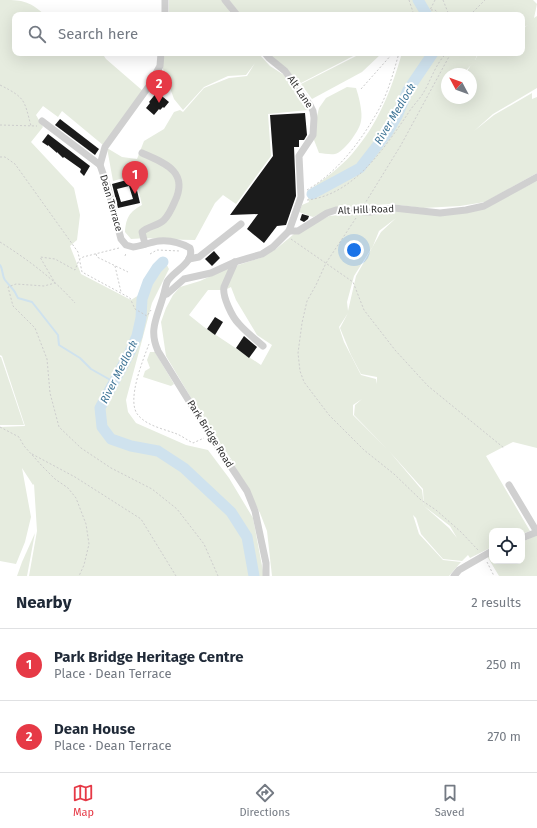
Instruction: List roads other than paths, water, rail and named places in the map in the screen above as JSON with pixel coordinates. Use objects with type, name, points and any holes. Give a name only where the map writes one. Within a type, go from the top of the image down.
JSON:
[{"type":"street","points":[[165,0],[165,12]]},
{"type":"street","points":[[225,0],[235,12]]},
{"type":"street","name":"Dean Terrace","points":[[161,56],[160,66],[149,86],[105,147],[100,165],[104,186],[118,232],[124,243],[130,247],[158,241],[182,244],[190,248],[192,252],[189,259]]},
{"type":"street","name":"Alt Lane","points":[[267,56],[286,71],[313,111],[314,118],[313,135],[300,156],[301,197],[289,231]]},
{"type":"street","points":[[42,121],[100,165]]},
{"type":"street","points":[[142,153],[169,166],[177,174],[180,184],[177,198],[163,221],[147,228],[142,232],[145,244]]},
{"type":"street","name":"Alt Hill Road","points":[[164,295],[184,279],[210,273],[235,262],[262,254],[268,251],[289,231],[298,231],[336,210],[370,212],[394,208],[440,213],[466,210],[484,206],[537,177]]},
{"type":"street","points":[[164,295],[167,283],[189,259],[199,257],[241,224]]},
{"type":"street","points":[[235,262],[223,290],[227,304],[238,323],[263,346]]},
{"type":"street","name":"Park Bridge Road","points":[[164,295],[154,322],[154,342],[158,351],[210,435],[247,491],[255,511],[266,563],[266,576]]},
{"type":"street","points":[[509,485],[537,532],[525,537]]},
{"type":"street","points":[[454,576],[459,570],[489,553]]},
{"type":"waterway","name":"River Medlock","points":[[418,0],[425,12]]},
{"type":"waterway","name":"River Medlock","points":[[312,194],[360,168],[387,133],[397,116],[408,90],[431,56]]},
{"type":"waterway","name":"River Medlock","points":[[163,262],[148,282],[142,299],[141,318],[137,336],[100,408],[102,427],[111,439],[131,446],[158,451],[184,468],[231,512],[247,537],[254,576]]},
{"type":"waterway","points":[[0,265],[4,278],[14,290],[18,298],[32,302],[58,335],[59,345],[80,358],[91,369],[114,382]]},
{"type":"place","name":"Dean House","points":[[159,103]]},
{"type":"place","name":"Park Bridge Heritage Centre","points":[[135,194]]}]
